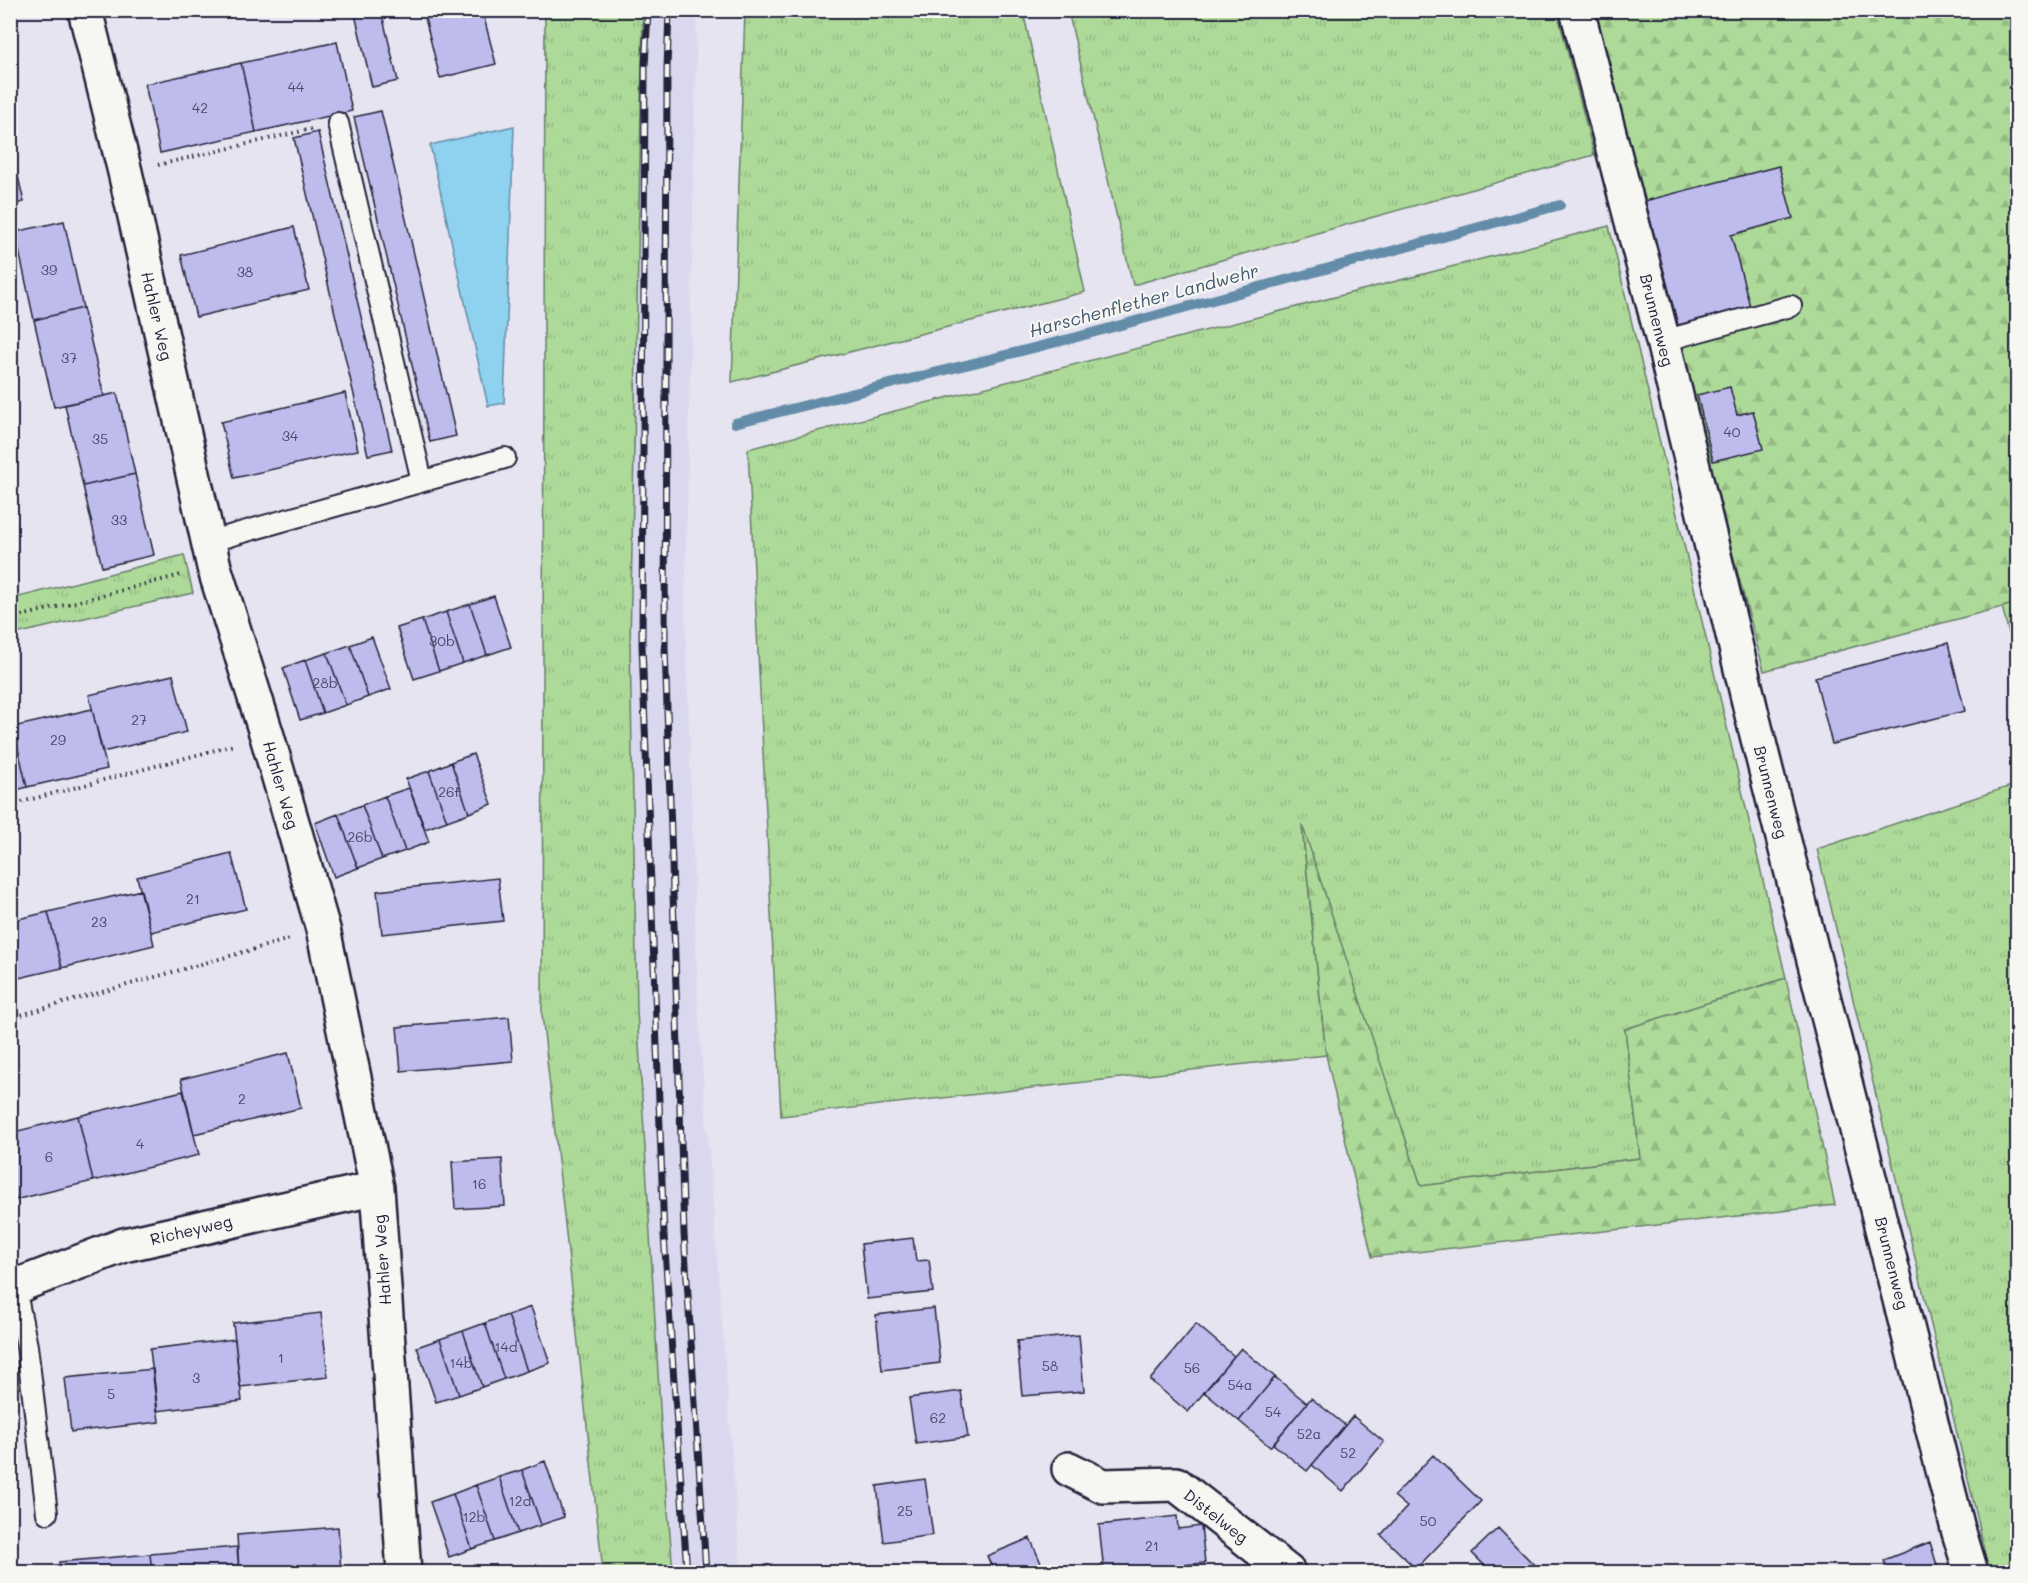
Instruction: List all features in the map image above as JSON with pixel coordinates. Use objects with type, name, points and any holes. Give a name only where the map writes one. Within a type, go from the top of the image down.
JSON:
[{"type":"street","name":"Hahler Weg","points":[[85,10],[125,172],[211,555],[267,736],[323,930],[377,1188],[404,1572]]},
{"type":"street","name":"Brunnenweg","points":[[1577,10],[1663,341],[1752,719],[1958,1529],[1971,1572]]},
{"type":"street","name":"Richeyweg","points":[[13,1289],[124,1245],[377,1188]]},
{"type":"street","name":"Distelweg","points":[[1069,1469],[1103,1486],[1176,1484],[1288,1572]]},
{"type":"lane","points":[[338,123],[422,481]]},
{"type":"lane","points":[[1663,341],[1791,306]]},
{"type":"lane","points":[[211,555],[422,481],[505,458]]},
{"type":"lane","points":[[13,1289],[27,1346],[46,1513]]},
{"type":"path","points":[[125,172],[338,123]]},
{"type":"path","points":[[10,619],[211,555]]},
{"type":"path","points":[[10,805],[267,736]]},
{"type":"path","points":[[10,1018],[323,930]]},
{"type":"shaded area","points":[[643,11],[697,11],[685,609],[698,1010],[741,1572],[673,1572],[661,1425],[637,1010],[630,644]]},
{"type":"green space","points":[[545,11],[643,11],[630,644],[637,1010],[661,1425],[673,1572],[603,1572],[542,1014]]},
{"type":"green space","points":[[745,11],[1023,11],[1085,292],[732,382]]},
{"type":"green space","points":[[1068,11],[1557,11],[1594,155],[1133,285]]},
{"type":"green space","points":[[1587,11],[2017,11],[2017,603],[1764,671]]},
{"type":"green space","points":[[1609,226],[1786,978],[1625,1029],[1640,1158],[1421,1186],[1302,827],[1326,1055],[781,1116],[748,449]]},
{"type":"green space","points":[[184,555],[193,593],[11,635],[11,599]]},
{"type":"green space","points":[[2018,603],[2017,663],[2002,607]]},
{"type":"green space","points":[[2017,784],[2018,1572],[1988,1572],[1979,1525],[1817,849]]},
{"type":"green space","points":[[1302,824],[1421,1186],[1640,1158],[1625,1029],[1786,978],[1835,1205],[1372,1257],[1326,1055]]},
{"type":"water","points":[[514,126],[504,403],[488,406],[430,145]]},
{"type":"building","points":[[354,10],[381,10],[398,81],[372,87]]},
{"type":"building","points":[[423,10],[482,10],[496,64],[440,78]]},
{"type":"building","points":[[337,42],[352,111],[256,132],[241,63]]},
{"type":"building","points":[[241,63],[256,132],[160,153],[145,84]]},
{"type":"building","points":[[381,111],[456,436],[430,442],[354,117]]},
{"type":"building","points":[[318,132],[392,450],[368,455],[294,138]]},
{"type":"building","points":[[10,142],[24,202],[10,205]]},
{"type":"building","points":[[1779,166],[1793,218],[1731,235],[1750,306],[1678,325],[1645,201]]},
{"type":"building","points":[[64,221],[83,308],[34,320],[15,232]]},
{"type":"building","points":[[294,227],[309,290],[196,317],[181,255]]},
{"type":"building","points":[[83,308],[104,396],[54,407],[34,320]]},
{"type":"building","points":[[1730,387],[1737,415],[1753,411],[1763,449],[1713,461],[1697,395]]},
{"type":"building","points":[[117,393],[135,474],[83,486],[65,405]]},
{"type":"building","points":[[345,393],[358,450],[234,478],[221,422]]},
{"type":"building","points":[[135,474],[154,555],[102,567],[83,486]]},
{"type":"building","points":[[494,596],[511,647],[487,655],[470,604]]},
{"type":"building","points":[[470,604],[487,655],[463,663],[446,612]]},
{"type":"building","points":[[446,612],[463,663],[439,671],[422,620]]},
{"type":"building","points":[[422,620],[439,671],[414,679],[397,628]]},
{"type":"building","points":[[372,637],[391,689],[368,697],[350,645]]},
{"type":"building","points":[[1948,643],[1965,711],[1832,744],[1815,677]]},
{"type":"building","points":[[350,645],[368,697],[346,705],[327,653]]},
{"type":"building","points":[[327,653],[346,705],[323,713],[305,660]]},
{"type":"building","points":[[305,660],[323,713],[300,720],[283,668]]},
{"type":"building","points":[[173,675],[187,732],[102,752],[89,695]]},
{"type":"building","points":[[92,709],[107,769],[27,787],[13,727]]},
{"type":"building","points":[[13,727],[27,787],[10,792],[10,728]]},
{"type":"building","points":[[473,754],[492,804],[469,813],[451,762]]},
{"type":"building","points":[[451,762],[469,813],[447,821],[429,771]]},
{"type":"building","points":[[429,771],[447,821],[425,829],[406,779]]},
{"type":"building","points":[[409,788],[429,842],[405,851],[385,796]]},
{"type":"building","points":[[385,796],[405,851],[382,859],[362,805]]},
{"type":"building","points":[[362,805],[382,859],[358,868],[338,814]]},
{"type":"building","points":[[338,814],[358,868],[334,877],[315,823]]},
{"type":"building","points":[[231,853],[246,909],[151,932],[137,877]]},
{"type":"building","points":[[498,878],[503,921],[382,934],[377,891]]},
{"type":"building","points":[[141,890],[154,945],[62,968],[48,912]]},
{"type":"building","points":[[48,912],[62,968],[10,980],[10,921]]},
{"type":"building","points":[[509,1017],[513,1061],[401,1071],[397,1027]]},
{"type":"building","points":[[288,1053],[301,1108],[194,1134],[181,1079]]},
{"type":"building","points":[[183,1091],[199,1155],[93,1181],[78,1116]]},
{"type":"building","points":[[78,1116],[93,1181],[10,1201],[10,1133]]},
{"type":"building","points":[[502,1159],[505,1206],[455,1209],[452,1162]]},
{"type":"building","points":[[913,1238],[916,1261],[929,1260],[933,1292],[867,1299],[861,1244]]},
{"type":"building","points":[[531,1307],[550,1363],[527,1371],[508,1315]]},
{"type":"building","points":[[934,1308],[940,1363],[882,1370],[876,1315]]},
{"type":"building","points":[[321,1313],[328,1377],[240,1387],[233,1323]]},
{"type":"building","points":[[508,1315],[527,1371],[504,1379],[485,1323]]},
{"type":"building","points":[[485,1323],[504,1379],[482,1387],[463,1331]]},
{"type":"building","points":[[1196,1324],[1234,1356],[1188,1412],[1150,1380]]},
{"type":"building","points":[[463,1331],[482,1387],[459,1395],[440,1339]]},
{"type":"building","points":[[1079,1335],[1084,1391],[1022,1396],[1017,1341]]},
{"type":"building","points":[[235,1339],[242,1401],[157,1411],[150,1349]]},
{"type":"building","points":[[440,1339],[459,1395],[436,1402],[417,1347]]},
{"type":"building","points":[[1241,1348],[1275,1377],[1239,1421],[1204,1392]]},
{"type":"building","points":[[153,1369],[159,1422],[71,1432],[65,1378]]},
{"type":"building","points":[[1275,1377],[1307,1403],[1270,1447],[1239,1421]]},
{"type":"building","points":[[961,1391],[968,1437],[916,1444],[909,1398]]},
{"type":"building","points":[[1311,1398],[1345,1425],[1307,1471],[1273,1444]]},
{"type":"building","points":[[1353,1416],[1384,1442],[1343,1491],[1312,1465]]},
{"type":"building","points":[[1433,1455],[1481,1501],[1416,1569],[1381,1535],[1407,1507],[1394,1496]]},
{"type":"building","points":[[545,1461],[564,1517],[541,1525],[522,1470]]},
{"type":"building","points":[[522,1470],[541,1525],[518,1533],[499,1477]]},
{"type":"building","points":[[499,1477],[518,1533],[495,1541],[476,1485]]},
{"type":"building","points":[[925,1479],[933,1535],[884,1542],[877,1486]]},
{"type":"building","points":[[476,1485],[495,1541],[472,1549],[453,1494]]},
{"type":"building","points":[[453,1494],[472,1549],[449,1557],[430,1502]]},
{"type":"building","points":[[1177,1516],[1178,1529],[1201,1526],[1205,1563],[1104,1572],[1099,1525]]},
{"type":"building","points":[[338,1527],[341,1572],[239,1572],[237,1535]]},
{"type":"building","points":[[1498,1528],[1541,1572],[1482,1572],[1487,1568],[1472,1553]]},
{"type":"building","points":[[1030,1538],[1045,1572],[994,1572],[987,1556]]},
{"type":"building","points":[[1930,1542],[1939,1572],[1887,1572],[1884,1560]]},
{"type":"building","points":[[237,1547],[239,1572],[152,1572],[150,1554]]},
{"type":"building","points":[[150,1554],[152,1572],[60,1572],[59,1562]]},
{"type":"waterway","name":"Harschenflether Landwehr","points":[[735,423],[1077,337],[1560,205]]},
{"type":"railway","points":[[648,10],[645,67],[642,644],[664,1235],[687,1572]]},
{"type":"railway","points":[[669,10],[665,646],[684,1234],[706,1572]]}]
